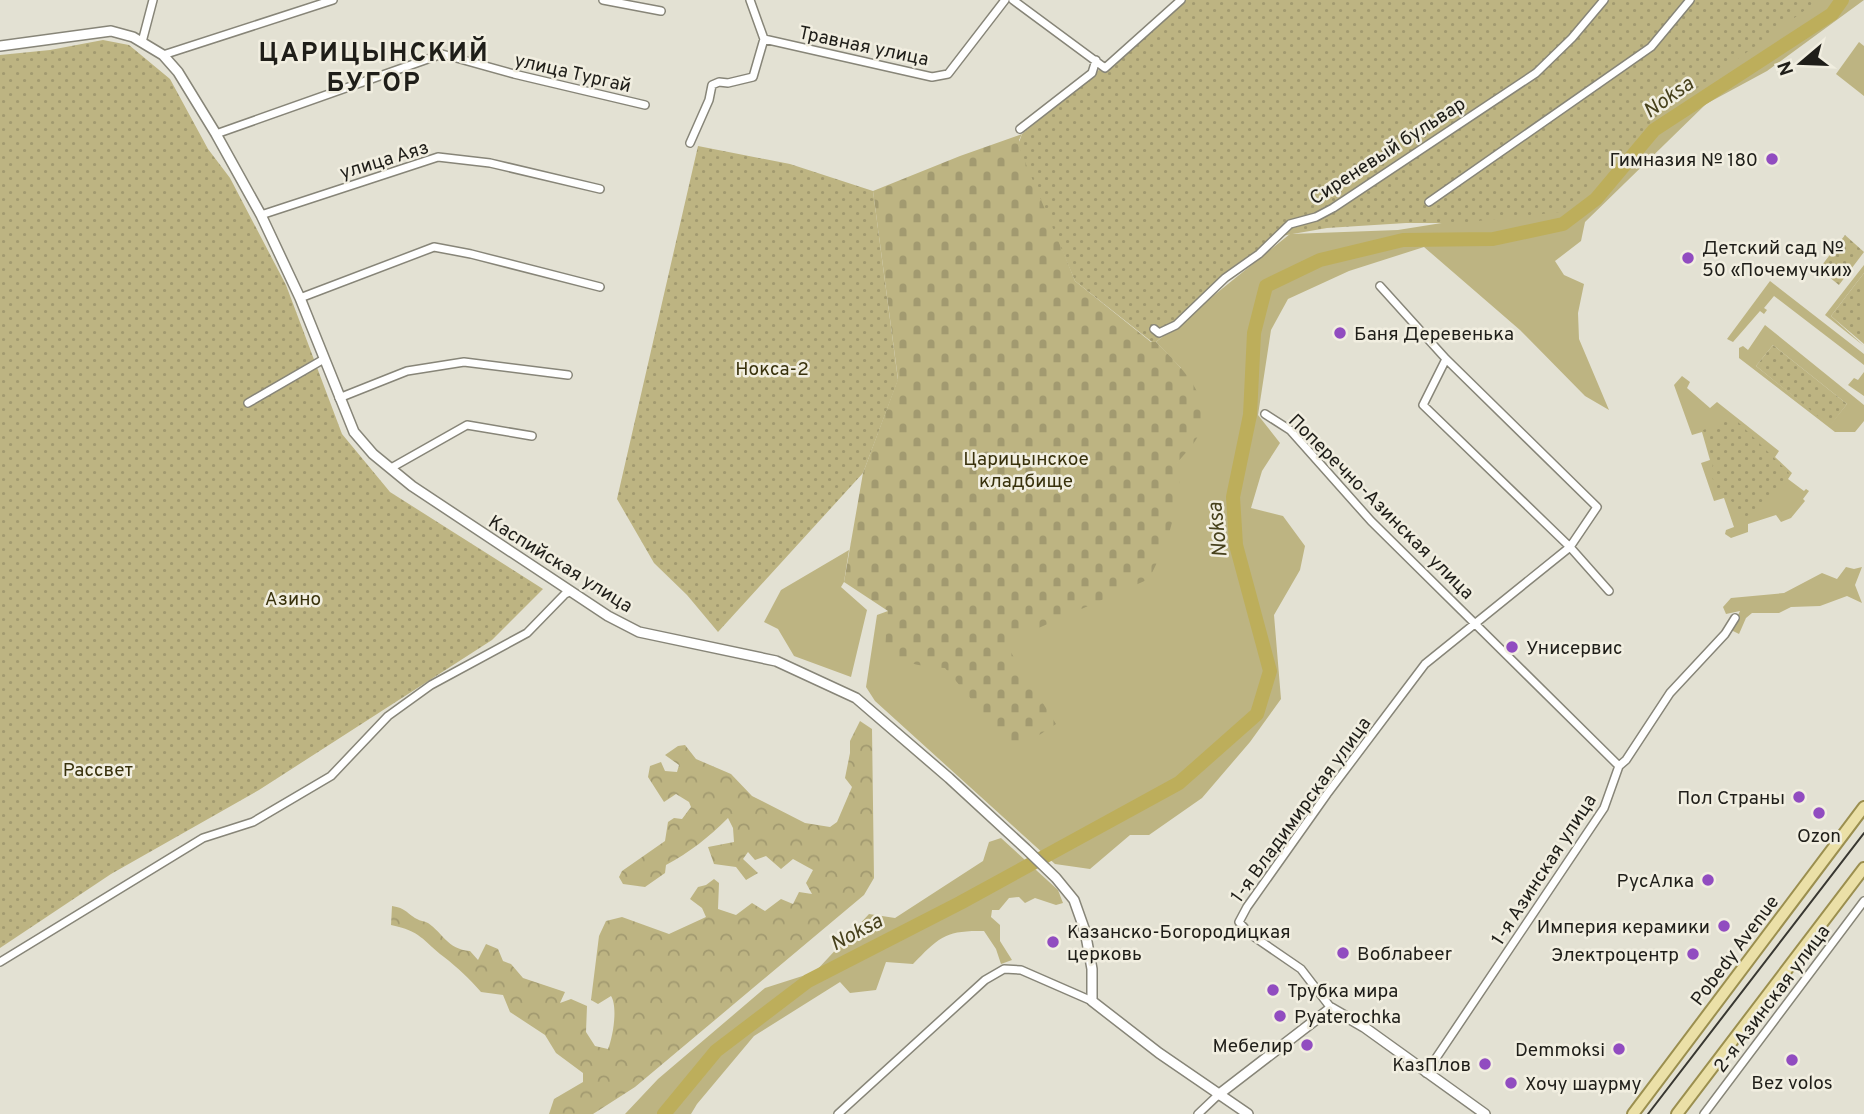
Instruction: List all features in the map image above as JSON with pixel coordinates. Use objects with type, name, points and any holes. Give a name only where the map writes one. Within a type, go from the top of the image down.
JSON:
[{"type":"main road","name":"Pobedy Avenue","points":[[1633,1114],[1864,807]]},
{"type":"main road","points":[[1676,1114],[1864,868]]},
{"type":"street","points":[[142,42],[153,0]]},
{"type":"street","points":[[163,55],[333,0]]},
{"type":"street","points":[[603,0],[661,11]]},
{"type":"street","points":[[690,142],[709,100],[712,85],[753,77],[764,39],[750,0]]},
{"type":"street","name":"Травная улица","points":[[764,39],[932,77],[948,74],[1005,0]]},
{"type":"street","points":[[1013,0],[1105,68],[1181,0]]},
{"type":"street","name":"Сиреневый бульвар","points":[[1154,329],[1159,333],[1176,325],[1225,278],[1259,254],[1290,224],[1316,217],[1333,208],[1542,67],[1572,38],[1604,0]]},
{"type":"street","points":[[1429,202],[1651,47],[1690,0]]},
{"type":"street","name":"Каспийская улица","points":[[0,46],[111,31],[142,42],[163,55],[178,72],[216,134],[261,215],[300,298],[354,432],[373,454],[412,486],[476,530],[608,616],[639,632],[776,661],[856,698],[1026,849],[1074,900],[1085,931],[1092,969],[1092,1001]]},
{"type":"street","name":"улица Тургай","points":[[216,134],[442,54],[645,105]]},
{"type":"street","points":[[1020,129],[1091,74],[1096,60]]},
{"type":"street","name":"улица Аяз","points":[[261,215],[438,157],[491,163],[600,189]]},
{"type":"street","points":[[300,298],[434,247],[600,287]]},
{"type":"street","name":"Поперечно-Азинская улица","points":[[1380,286],[1446,359],[1597,507],[1570,547],[1475,623]]},
{"type":"street","points":[[248,403],[324,359]]},
{"type":"street","points":[[1446,359],[1423,405],[1570,547],[1609,591]]},
{"type":"street","points":[[339,398],[407,371],[464,362],[568,375]]},
{"type":"street","name":"Поперечно-Азинская улица","points":[[1265,414],[1290,430],[1371,521],[1619,766]]},
{"type":"street","points":[[391,468],[467,425],[532,436]]},
{"type":"street","points":[[0,962],[203,838],[253,822],[331,776],[388,716],[432,685],[527,633],[571,591]]},
{"type":"street","name":"1-я Азинская улица","points":[[1426,1073],[1604,808],[1619,766],[1626,760],[1670,693],[1725,634],[1735,618]]},
{"type":"street","name":"1-я Владимирская улица","points":[[1331,1008],[1301,969],[1250,934],[1239,922],[1327,794],[1425,664],[1475,623]]},
{"type":"street","name":"2-я Азинская улица","points":[[1704,1114],[1864,901]]},
{"type":"street","points":[[838,1114],[985,980],[1004,968],[1021,970],[1092,1001],[1120,1025],[1248,1114]]},
{"type":"street","points":[[1198,1114],[1331,1008],[1364,1027],[1485,1114]]},
{"type":"green space","points":[[1183,0],[1819,0],[1652,121],[1602,181],[1560,212],[1459,223],[1327,228],[1281,236],[1156,342],[1152,342],[1075,281],[1018,145],[1022,134]]},
{"type":"green space","points":[[1812,0],[1864,0],[1767,71],[1706,104],[1585,222],[1581,241],[1555,261],[1564,275],[1584,284],[1578,313],[1579,339],[1609,410],[1585,396],[1520,330],[1424,247],[1349,271],[1288,299],[1271,330],[1258,415],[1280,443],[1262,471],[1251,508],[1283,516],[1305,546],[1300,570],[1274,615],[1281,699],[1250,742],[1202,798],[1149,835],[1130,835],[1090,869],[1055,864],[875,701],[866,687],[877,615],[1177,463],[1181,368],[1156,342],[1290,234],[1398,230],[1473,218],[1662,111]]},
{"type":"green space","name":"Азино","points":[[103,40],[129,45],[170,79],[208,149],[230,178],[286,285],[342,434],[390,492],[543,589],[492,640],[259,790],[111,874],[0,948],[0,55],[50,50]]},
{"type":"green space","points":[[1859,42],[1864,46],[1864,96],[1836,74]]},
{"type":"green space","name":"Царицынское кладбище","points":[[1022,134],[1019,140],[1075,281],[1151,342],[1156,342],[1185,372],[1199,396],[1202,422],[1196,440],[1177,463],[1180,478],[1173,519],[1166,544],[1149,579],[1005,643],[1056,724],[1015,751],[945,668],[912,663],[891,652],[885,646],[888,611],[844,582],[863,473],[898,379],[873,191]]},
{"type":"green space","name":"Нокса-2","points":[[698,146],[790,164],[873,191],[898,380],[863,473],[718,632],[687,595],[654,563],[617,499]]},
{"type":"green space","points":[[1845,235],[1864,252],[1839,285],[1819,269]]},
{"type":"green space","points":[[1864,265],[1864,273],[1831,316],[1864,346],[1825,315]]},
{"type":"green space","points":[[1864,273],[1864,344],[1831,316]]},
{"type":"green space","points":[[1770,281],[1864,354],[1864,365],[1774,296],[1764,308],[1767,310],[1764,314],[1760,311],[1733,342],[1727,339]]},
{"type":"green space","points":[[1765,325],[1864,405],[1864,421],[1855,432],[1835,432],[1739,358],[1739,348],[1743,346],[1748,350]],"holes":[[[1773,345],[1847,404],[1830,425],[1756,366]]]},
{"type":"green space","points":[[1773,345],[1847,404],[1830,426],[1756,366]]},
{"type":"green space","points":[[1864,372],[1864,396],[1848,385],[1854,378],[1858,380]]},
{"type":"green space","points":[[1682,376],[1690,382],[1687,388],[1710,408],[1717,402],[1779,451],[1775,457],[1792,473],[1788,479],[1804,491],[1809,491],[1803,499],[1805,501],[1791,518],[1781,522],[1776,515],[1748,524],[1748,532],[1731,538],[1725,534],[1726,530],[1734,527],[1724,498],[1714,501],[1701,463],[1710,460],[1702,432],[1692,435],[1674,385]]},
{"type":"green space","points":[[1734,418],[1789,473],[1771,499],[1743,519],[1728,496],[1719,494],[1711,475],[1713,463],[1703,430]]},
{"type":"green space","points":[[849,550],[841,587],[867,610],[851,677],[794,656],[778,629],[764,622],[781,590]]},
{"type":"green space","points":[[1846,567],[1862,567],[1855,585],[1862,603],[1847,596],[1820,606],[1791,607],[1779,613],[1752,613],[1746,618],[1739,634],[1731,630],[1740,611],[1726,614],[1723,607],[1731,598],[1784,593],[1822,573],[1837,579]]},
{"type":"green space","points":[[860,721],[872,729],[874,878],[864,895],[635,1087],[593,1114],[549,1114],[554,1099],[583,1082],[583,1073],[556,1053],[545,1035],[510,1012],[503,995],[481,992],[459,969],[420,937],[409,930],[391,925],[392,906],[428,923],[451,944],[470,951],[478,960],[486,944],[498,949],[503,961],[511,964],[523,978],[565,992],[560,1003],[571,999],[587,1006],[586,1032],[595,1046],[608,1049],[614,1022],[613,1001],[611,996],[598,1004],[591,1000],[599,936],[606,921],[622,917],[669,934],[706,917],[702,908],[690,899],[698,887],[714,879],[719,883],[718,909],[736,915],[752,903],[765,911],[781,899],[793,904],[799,892],[812,894],[806,883],[813,870],[793,859],[781,869],[766,856],[755,860],[748,852],[743,859],[758,873],[746,880],[736,867],[714,864],[708,847],[734,842],[733,828],[728,818],[714,832],[666,865],[665,873],[645,887],[623,884],[619,877],[622,871],[665,841],[668,822],[674,818],[682,819],[691,807],[689,802],[676,794],[664,802],[648,777],[650,766],[661,762],[665,771],[677,772],[679,765],[665,755],[678,746],[685,745],[696,759],[731,774],[752,796],[805,823],[830,827],[837,822],[852,787],[845,778],[850,741]]},
{"type":"green space","points":[[1001,838],[1058,890],[1063,903],[1056,905],[1035,898],[1025,903],[1019,897],[1009,898],[999,910],[992,910],[991,917],[1000,925],[1000,941],[1012,960],[1001,964],[996,949],[984,931],[961,932],[944,937],[913,964],[886,962],[876,990],[850,993],[840,982],[754,1036],[691,1114],[625,1114],[658,1079],[765,988],[815,972],[869,914],[895,918],[983,861],[989,842]]},
{"type":"waterway","name":"Noksa","points":[[664,1114],[716,1051],[808,981],[960,903],[1179,783],[1257,714],[1270,671],[1236,545],[1233,497],[1250,415],[1254,333],[1266,286],[1320,260],[1403,240],[1493,239],[1563,224],[1596,199],[1654,130],[1832,14],[1842,0]]},
{"type":"tram line","points":[[1648,1114],[1864,833]]},
{"type":"place","name":"Гимназия № 180","points":[[1772,159]]},
{"type":"place","name":"Детский сад № 50 «Почемучки»","points":[[1688,258]]},
{"type":"place","name":"Баня Деревенька","points":[[1340,333]]},
{"type":"place","name":"Унисервис","points":[[1512,647]]},
{"type":"place","name":"Пол Страны","points":[[1799,797]]},
{"type":"place","name":"Ozon","points":[[1819,813]]},
{"type":"place","name":"РусАлка","points":[[1708,880]]},
{"type":"place","name":"Империя керамики","points":[[1724,926]]},
{"type":"place","name":"Казанско-Богородицкая церковь","points":[[1053,942]]},
{"type":"place","name":"Воблаbeer","points":[[1343,953]]},
{"type":"place","name":"Электроцентр","points":[[1693,954]]},
{"type":"place","name":"Трубка мира","points":[[1273,990]]},
{"type":"place","name":"Pyaterochka","points":[[1280,1016]]},
{"type":"place","name":"Мебелир","points":[[1307,1045]]},
{"type":"place","name":"Demmoksi","points":[[1619,1049]]},
{"type":"place","name":"Bez volos","points":[[1792,1060]]},
{"type":"place","name":"КазПлов","points":[[1485,1064]]},
{"type":"place","name":"Хочу шаурму","points":[[1511,1083]]},
{"type":"district","name":"ЦАРИЦЫНСКИЙ БУГОР","points":[[374,67]]},
{"type":"park label","name":"Рассвет","points":[[98,769]]}]
